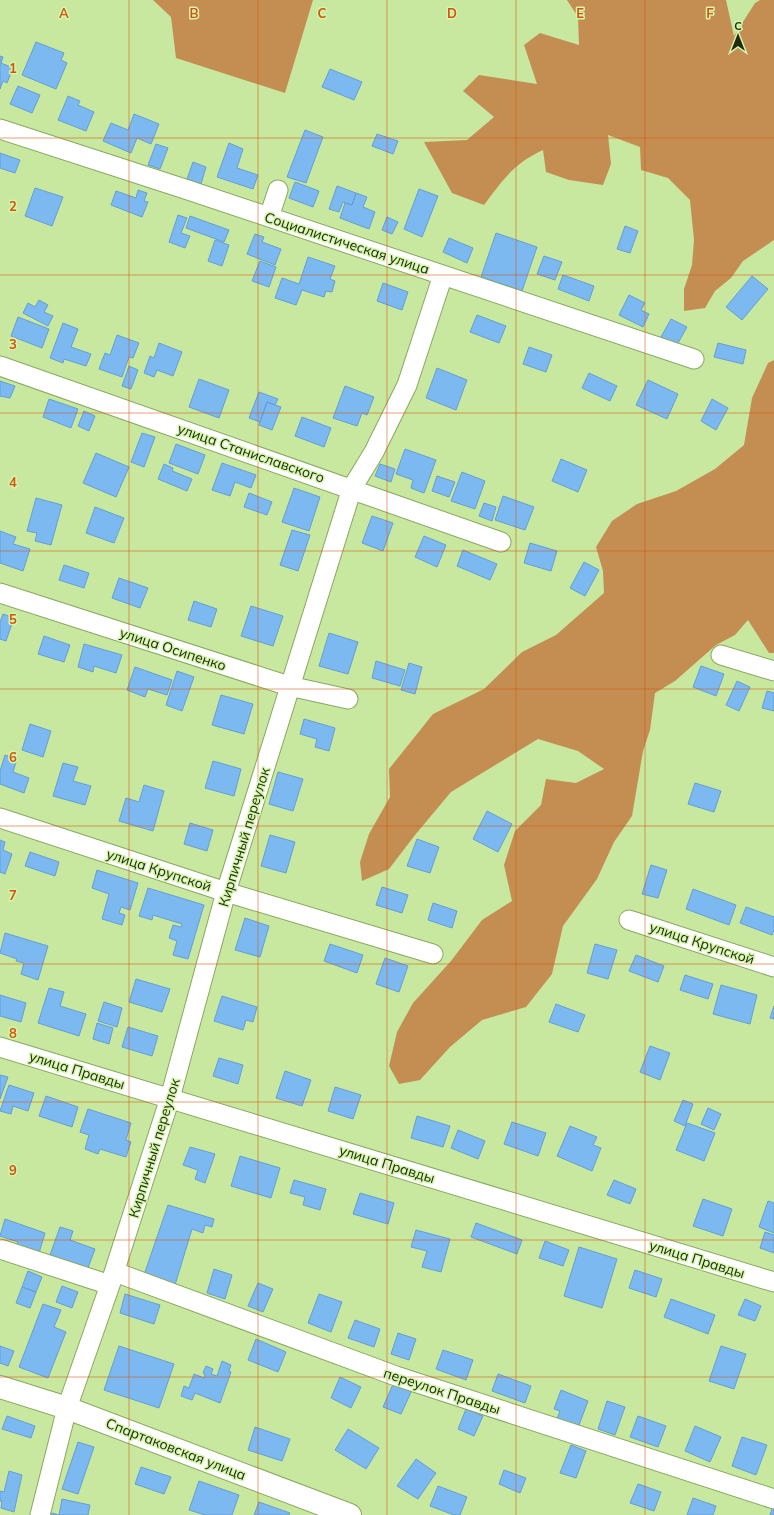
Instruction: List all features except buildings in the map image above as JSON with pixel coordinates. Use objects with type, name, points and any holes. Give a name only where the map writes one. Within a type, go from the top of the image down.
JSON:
[{"type":"street","name":"Социалистическая улица","points":[[0,129],[694,359]]},
{"type":"street","points":[[269,217],[278,190]]},
{"type":"street","name":"Кирпичный переулок","points":[[40,1515],[67,1408],[112,1278],[170,1098],[226,892],[352,488],[374,452],[407,385],[443,275]]},
{"type":"street","name":"улица Станиславского","points":[[0,366],[352,488],[501,542]]},
{"type":"street","name":"улица Осипенко","points":[[0,593],[289,686],[348,699]]},
{"type":"street","points":[[721,655],[774,671]]},
{"type":"street","name":"улица Крупской","points":[[0,818],[226,892],[433,954]]},
{"type":"street","name":"улица Крупской","points":[[630,920],[774,967]]},
{"type":"street","name":"улица Правды","points":[[0,1046],[774,1282]]},
{"type":"street","name":"переулок Правды","points":[[0,1249],[112,1278],[396,1376],[774,1499]]},
{"type":"street","name":"Спартаковская улица","points":[[0,1387],[67,1408],[350,1515]]},
{"type":"shaded area","points":[[153,0],[313,0],[285,93],[176,58],[171,17]]},
{"type":"shaded area","points":[[567,0],[726,0],[734,36],[755,3],[760,0],[774,0],[774,240],[743,261],[731,278],[715,291],[705,308],[684,311],[684,289],[692,265],[694,240],[690,200],[668,178],[641,170],[640,147],[608,135],[611,164],[603,185],[569,180],[546,172],[543,150],[524,161],[509,173],[484,205],[452,193],[424,142],[467,140],[494,117],[463,91],[479,75],[537,84],[524,45],[540,33],[579,45],[578,17]]},
{"type":"shaded area","points":[[774,360],[774,653],[769,653],[748,620],[735,635],[716,645],[675,681],[655,693],[650,730],[643,751],[632,816],[614,842],[597,879],[563,926],[552,974],[526,1007],[482,1020],[450,1047],[420,1080],[399,1084],[389,1066],[397,1032],[413,1003],[451,961],[482,920],[512,901],[504,865],[515,831],[541,805],[546,779],[576,783],[604,769],[578,751],[538,739],[451,792],[389,869],[362,881],[360,862],[369,834],[390,797],[389,769],[433,714],[484,689],[522,652],[556,635],[604,593],[603,571],[596,547],[612,521],[637,504],[676,491],[715,469],[744,445],[752,398],[768,363]]}]
